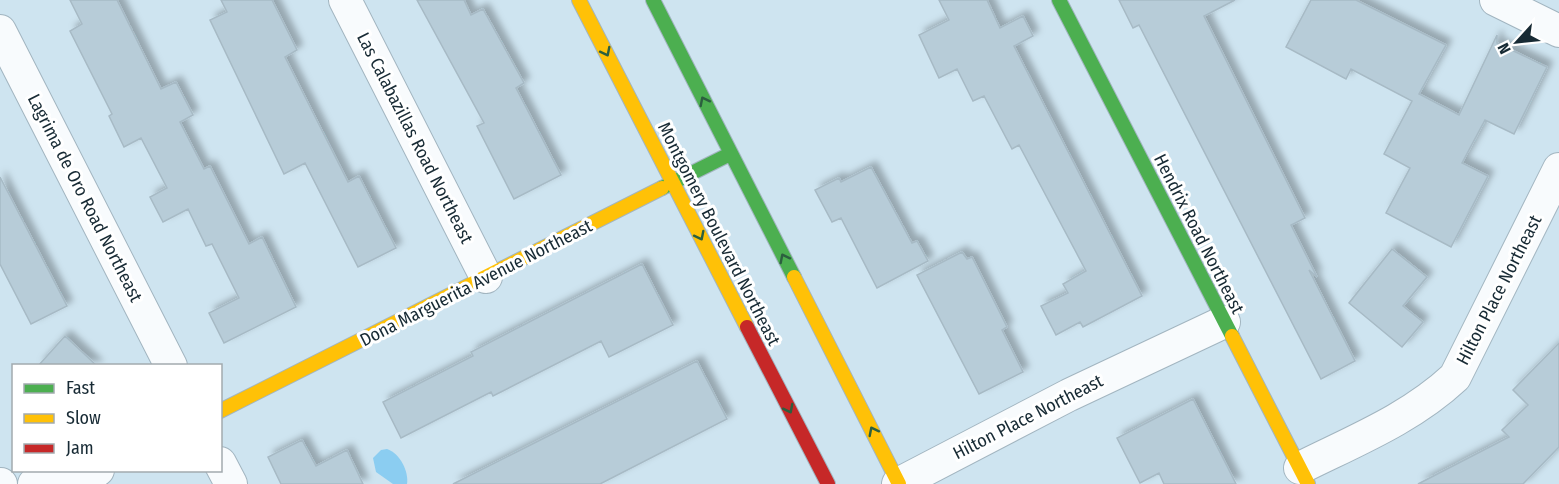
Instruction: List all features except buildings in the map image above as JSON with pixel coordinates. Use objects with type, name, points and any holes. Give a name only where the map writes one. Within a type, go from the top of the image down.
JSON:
[{"type":"street","name":"Las Calabazillas Road Northeast","points":[[345,0],[486,277]]},
{"type":"street","name":"Montgomery Boulevard Northeast","points":[[579,0],[828,484]]},
{"type":"street","points":[[654,0],[899,484]]},
{"type":"street","name":"Hendrix Road Northeast","points":[[1059,0],[1304,476]]},
{"type":"street","points":[[1496,0],[1559,31]]},
{"type":"street","name":"Lagrima de Oro Road Northeast","points":[[0,31],[170,364]]},
{"type":"street","name":"Dona Marguerita Avenue Northeast","points":[[222,410],[730,154]]},
{"type":"street","name":"Hilton Place Northeast","points":[[1304,476],[1404,417],[1431,399],[1455,377],[1559,170]]},
{"type":"street","name":"Hilton Place Northeast","points":[[899,484],[1069,395],[1224,322]]},
{"type":"street","points":[[222,467],[231,484]]},
{"type":"street","points":[[34,484],[76,480],[96,472]]},
{"type":"water","points":[[387,449],[396,454],[403,463],[407,474],[407,484],[393,484],[376,472],[373,458],[381,450]]},
{"type":"traffic: fast","points":[[653,0],[794,277]]},
{"type":"traffic: fast","points":[[1059,0],[1232,336]]},
{"type":"traffic: fast","points":[[662,188],[730,154]]},
{"type":"traffic: slow","points":[[579,0],[747,327]]},
{"type":"traffic: slow","points":[[222,410],[662,188]]},
{"type":"traffic: slow","points":[[794,277],[899,484]]},
{"type":"traffic: slow","points":[[1232,336],[1308,484]]},
{"type":"traffic: jam","points":[[747,327],[828,484]]}]
